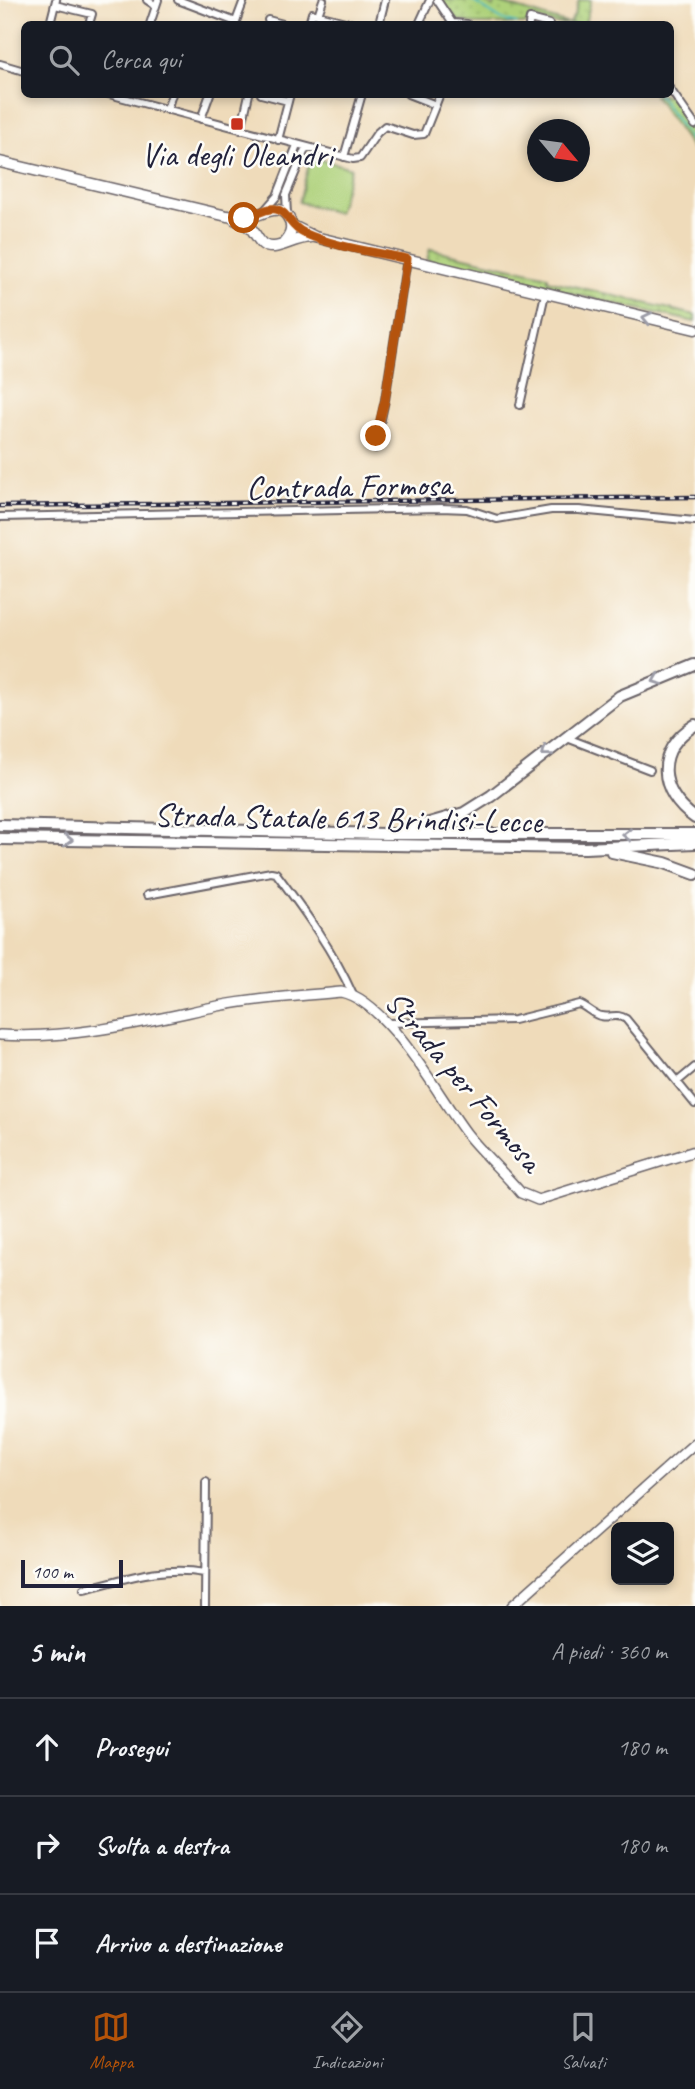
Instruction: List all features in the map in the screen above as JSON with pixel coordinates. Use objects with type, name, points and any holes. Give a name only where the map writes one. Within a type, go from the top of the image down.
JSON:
[{"type":"highway","points":[[385,834],[429,825],[464,813],[491,796],[620,696],[695,665]]},
{"type":"highway","points":[[695,725],[672,746],[665,764],[668,788],[682,808],[695,817]]},
{"type":"highway","name":"Strada Statale 613 Brindisi-Lecce","points":[[0,825],[385,834],[695,834]]},
{"type":"highway","name":"Strada Statale 613 Brindisi-Lecce","points":[[0,839],[585,848],[695,843]]},
{"type":"highway","points":[[585,848],[628,854],[695,874]]},
{"type":"main road","points":[[0,162],[227,216],[244,218],[279,210],[315,237]]},
{"type":"main road","points":[[254,232],[254,222],[261,212]]},
{"type":"main road","points":[[227,216],[246,225],[254,232],[259,242],[269,247],[299,238],[315,237],[695,329]]},
{"type":"main road","points":[[284,243],[290,234],[289,220]]},
{"type":"street","points":[[146,0],[157,3],[151,21]]},
{"type":"street","points":[[178,0],[231,21]]},
{"type":"street","points":[[237,21],[244,0]]},
{"type":"street","points":[[318,15],[323,0]]},
{"type":"street","points":[[380,21],[385,0]]},
{"type":"street","points":[[420,21],[430,0]]},
{"type":"street","points":[[437,0],[451,21]]},
{"type":"street","points":[[51,21],[56,2],[92,14],[90,21]]},
{"type":"street","points":[[310,21],[312,13],[341,21]]},
{"type":"street","points":[[0,64],[21,70]]},
{"type":"street","points":[[674,95],[695,125]]},
{"type":"street","points":[[131,98],[297,145],[344,157],[360,158],[385,126],[413,135],[424,134],[439,98]]},
{"type":"street","points":[[167,110],[171,98]]},
{"type":"street","points":[[201,119],[209,98]]},
{"type":"street","points":[[241,130],[248,98]]},
{"type":"street","points":[[278,140],[289,98]]},
{"type":"street","points":[[344,157],[361,98]]},
{"type":"street","points":[[418,98],[436,105]]},
{"type":"street","points":[[261,212],[277,196],[297,145]]},
{"type":"street","points":[[289,220],[286,195],[306,147]]},
{"type":"street","points":[[374,448],[387,388],[407,259]]},
{"type":"street","points":[[520,405],[545,294]]},
{"type":"street","name":"Contrada Formosa","points":[[0,517],[440,508],[467,509],[496,519],[551,510],[579,510],[695,521]]},
{"type":"street","points":[[565,738],[650,769]]},
{"type":"street","name":"Strada per Formosa","points":[[147,895],[276,873],[306,911],[341,968],[353,995]]},
{"type":"street","name":"Strada per Formosa","points":[[0,1035],[50,1036],[168,1018],[258,1000],[341,992],[353,995],[387,1023],[429,1077],[468,1135],[521,1193],[529,1198],[538,1200],[695,1150]]},
{"type":"street","points":[[387,1023],[514,1020],[579,1004],[596,1015],[617,1014],[626,1019],[695,1104]]},
{"type":"street","points":[[677,1082],[695,1067]]},
{"type":"street","points":[[512,1606],[695,1443]]},
{"type":"street","points":[[205,1606],[206,1482]]},
{"type":"street","points":[[84,1589],[131,1575],[159,1571],[205,1573]]},
{"type":"green space","points":[[441,0],[482,0],[493,7],[497,2],[559,21],[529,17],[528,21],[457,20]]},
{"type":"green space","points":[[579,0],[591,0],[586,21],[571,21]]},
{"type":"green space","points":[[656,98],[672,98],[695,130],[695,153]]},
{"type":"green space","points":[[311,157],[351,168],[338,213],[299,202]]},
{"type":"green space","points":[[430,249],[548,276],[548,280],[695,315],[695,322],[427,260]]},
{"type":"waterway","points":[[471,0],[506,21]]},
{"type":"waterway","points":[[661,98],[695,147]]},
{"type":"railway","points":[[0,506],[695,497]]},
{"type":"place","name":"Via degli Oleandri","points":[[237,124]]},
{"type":"route","points":[[244,218],[268,209],[279,210],[287,216],[291,225],[306,234],[407,259],[385,400],[376,436]]}]
